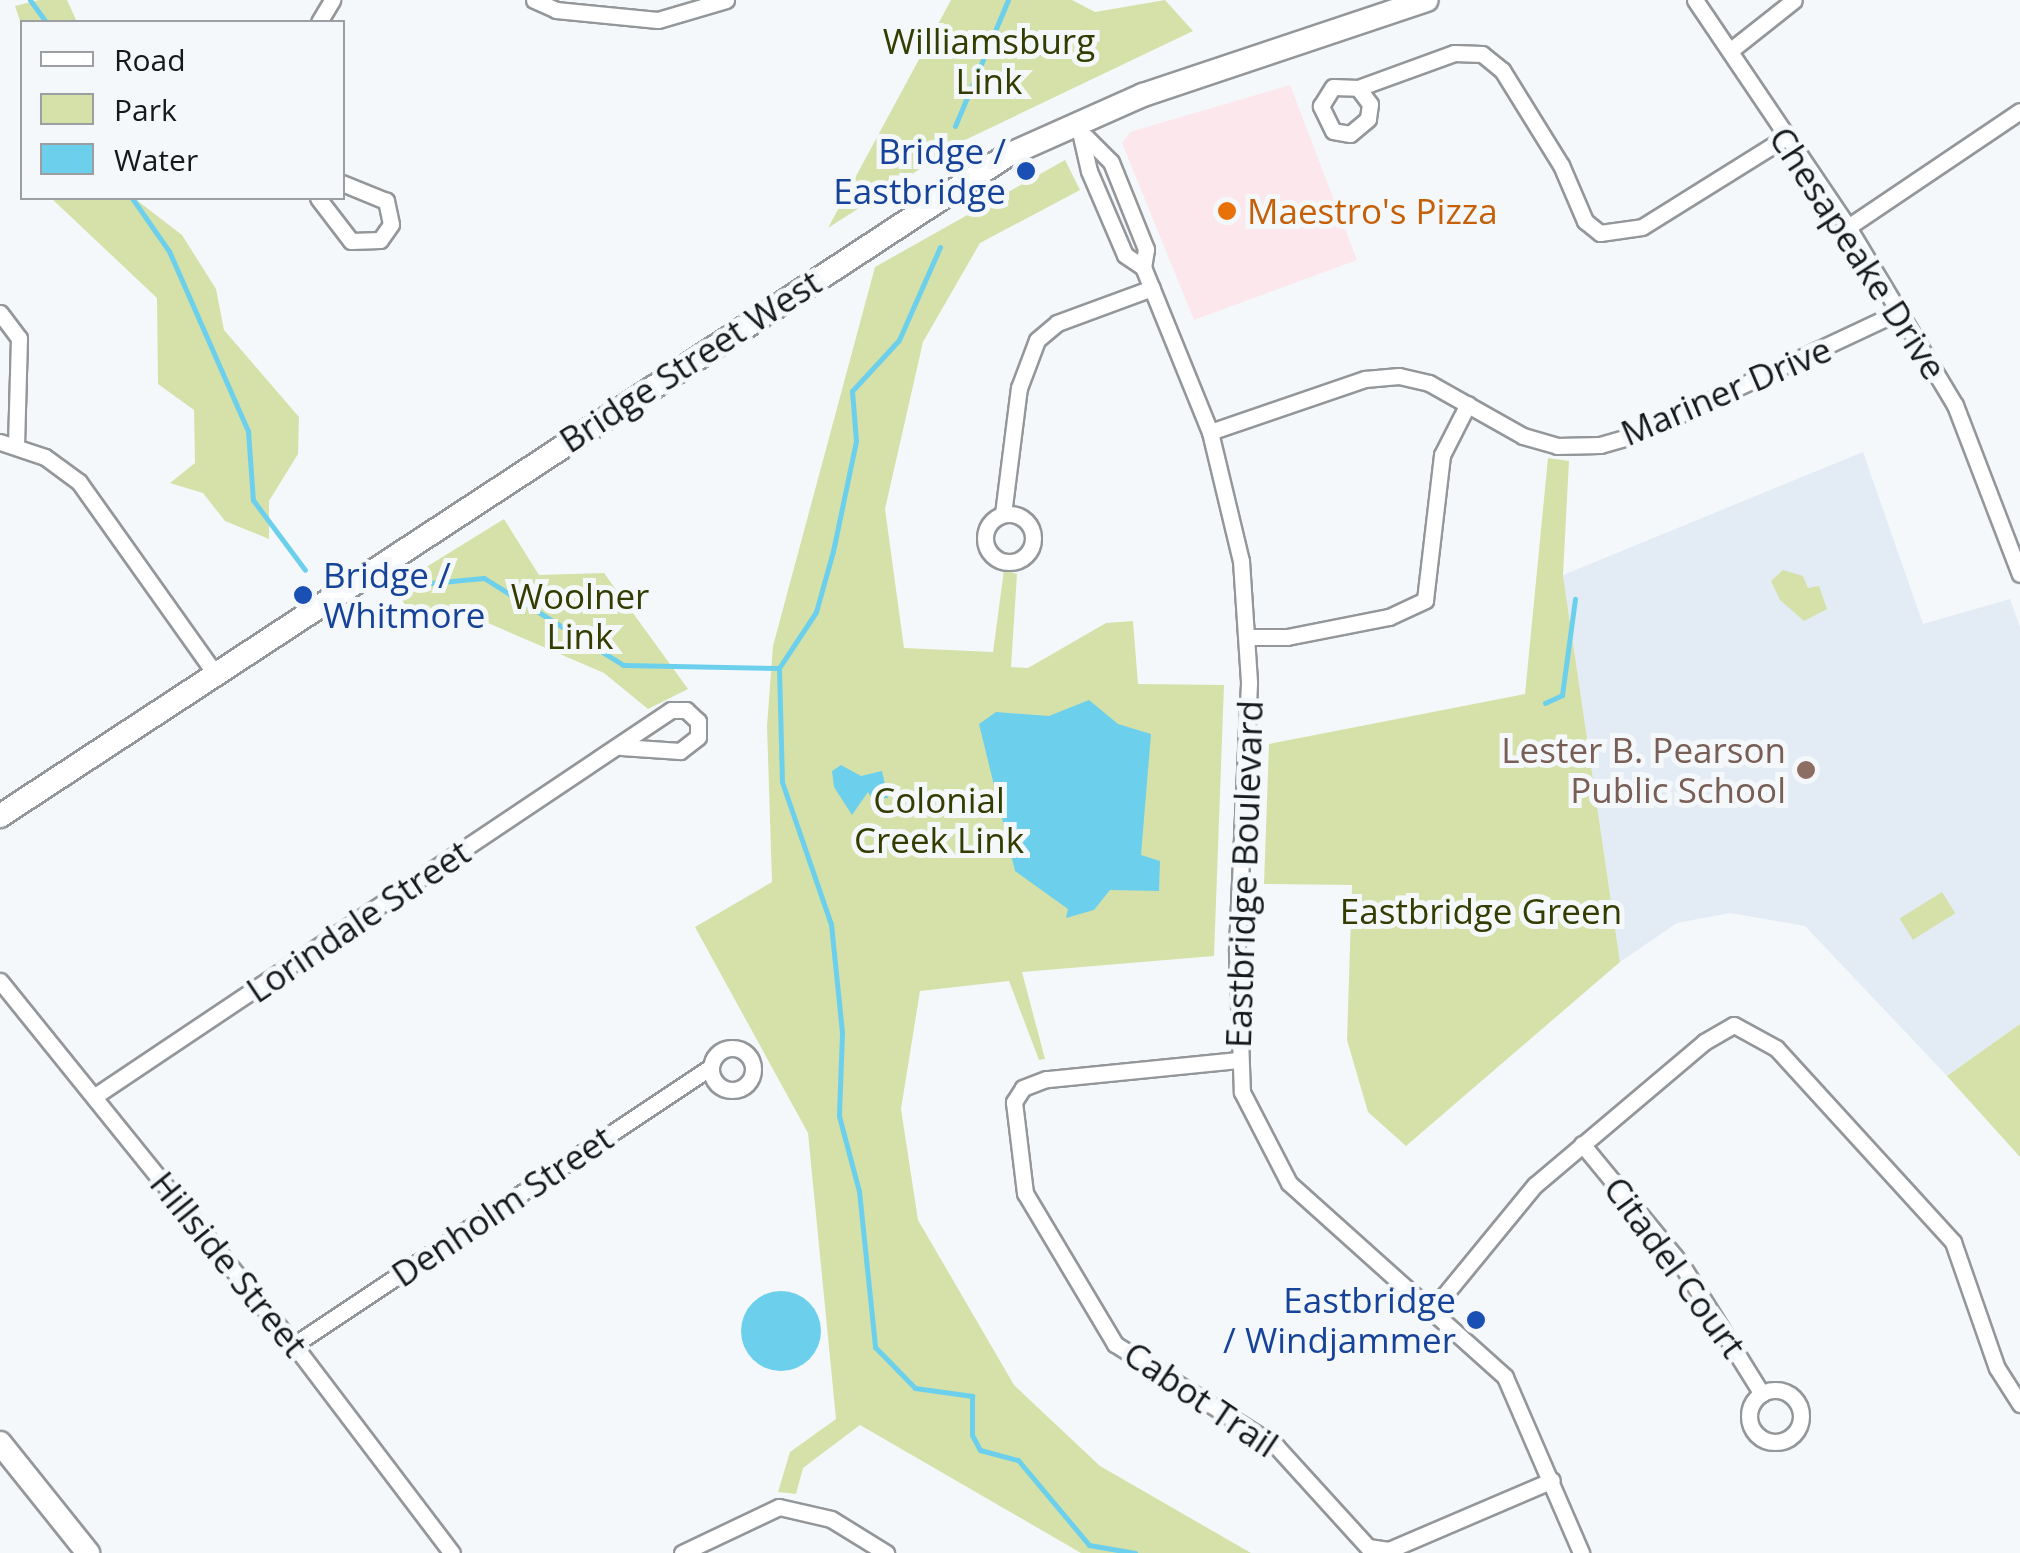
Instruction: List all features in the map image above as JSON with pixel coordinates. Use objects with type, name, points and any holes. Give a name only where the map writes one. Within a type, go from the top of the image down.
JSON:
[{"type":"main road","name":"Bridge Street West","points":[[0,816],[1008,155],[1427,0]]},
{"type":"main road","points":[[0,1443],[88,1553]]},
{"type":"street","points":[[534,0],[556,10],[658,20],[726,0]]},
{"type":"street","name":"Chesapeake Drive","points":[[1695,0],[1731,50],[1783,139],[1848,226],[1954,405],[2020,574]]},
{"type":"street","points":[[1731,50],[1794,0]]},
{"type":"street","points":[[1358,88],[1454,53],[1482,54],[1502,70],[1561,165],[1585,221],[1600,234],[1642,227],[1783,139]]},
{"type":"street","points":[[1848,226],[2020,112]]},
{"type":"street","name":"Eastbridge Boulevard","points":[[1082,130],[1088,171],[1125,255],[1143,267]]},
{"type":"street","name":"Eastbridge Boulevard","points":[[1082,130],[1111,162],[1146,249],[1143,267],[1210,432],[1241,560],[1248,637],[1238,1060],[1256,1126],[1290,1183],[1505,1377],[1582,1553]]},
{"type":"street","points":[[320,200],[351,241],[380,240],[391,224],[386,201],[345,184]]},
{"type":"street","points":[[1003,514],[1018,388],[1038,340],[1057,324],[1152,288]]},
{"type":"street","name":"Mariner Drive","points":[[1210,432],[1365,379],[1399,376],[1428,383],[1550,444],[1600,444],[1638,434],[1900,311]]},
{"type":"street","points":[[0,313],[20,338],[8,442],[79,482],[216,675]]},
{"type":"street","points":[[1248,637],[1287,637],[1389,617],[1426,600],[1442,456],[1468,404]]},
{"type":"street","name":"Lorindale Street","points":[[94,1096],[622,747],[671,710],[686,710],[698,722],[698,737],[680,751],[622,747]]},
{"type":"street","name":"Hillside Street","points":[[0,981],[294,1345],[452,1553]]},
{"type":"street","points":[[1433,1309],[1535,1185],[1718,1032],[1748,1028],[1776,1048],[1953,1242],[1998,1368],[2020,1404]]},
{"type":"street","name":"Cabot Trail","points":[[1238,1060],[1046,1079],[1023,1088],[1014,1102],[1025,1193],[1116,1344],[1276,1446],[1368,1547],[1403,1545],[1552,1480]]},
{"type":"street","name":"Denholm Street","points":[[294,1345],[710,1068]]},
{"type":"street","name":"Citadel Court","points":[[1582,1144],[1681,1264],[1762,1394]]},
{"type":"street","points":[[682,1553],[712,1533],[778,1507],[832,1520],[886,1553]]},
{"type":"shaded area","points":[[1290,85],[1357,260],[1194,320],[1122,143],[1130,132]]},
{"type":"shaded area","name":"Lester B. Pearson Public School","points":[[1863,452],[1923,624],[2010,599],[2020,627],[2020,1024],[1947,1076],[1805,926],[1730,913],[1677,923],[1620,962],[1563,575]]},
{"type":"green space","points":[[39,0],[67,0],[76,20],[20,21],[15,6]]},
{"type":"green space","name":"Williamsburg Link","points":[[951,0],[1072,0],[1095,12],[1165,0],[1193,31],[965,140],[828,228]]},
{"type":"green space","name":"Colonial Creek Link","points":[[1065,160],[1080,190],[980,243],[923,342],[885,509],[904,648],[993,652],[1004,570],[1017,574],[1011,667],[1028,668],[1106,623],[1133,621],[1138,684],[1224,685],[1214,956],[1022,972],[1045,1059],[1039,1060],[1009,981],[920,991],[901,1109],[918,1220],[1014,1385],[1100,1466],[1251,1553],[1081,1553],[860,1425],[803,1468],[796,1494],[778,1492],[790,1452],[836,1419],[808,1133],[695,927],[772,882],[767,726],[773,646],[875,267]]},
{"type":"green space","points":[[53,200],[137,200],[182,235],[216,289],[224,330],[299,417],[298,454],[269,501],[269,539],[225,521],[203,493],[170,483],[195,463],[194,410],[158,384],[157,298]]},
{"type":"green space","name":"Eastbridge Green","points":[[1548,458],[1569,461],[1563,575],[1620,962],[1406,1146],[1368,1112],[1347,1040],[1352,885],[1264,884],[1269,744],[1525,694]]},
{"type":"green space","name":"Woolner Link","points":[[504,519],[539,575],[604,573],[688,689],[648,709],[604,673],[453,608],[413,618],[394,587]]},
{"type":"green space","points":[[1783,570],[1803,576],[1808,588],[1819,586],[1827,609],[1804,621],[1780,600],[1771,581]]},
{"type":"green space","points":[[1942,892],[1955,913],[1913,940],[1900,918]]},
{"type":"green space","points":[[2020,1024],[2020,1157],[1947,1076]]},
{"type":"water","points":[[1089,700],[1118,724],[1151,734],[1141,855],[1160,861],[1159,891],[1110,890],[1094,910],[1066,918],[1068,909],[1015,871],[979,724],[996,712],[1049,716]]},
{"type":"water","points":[[841,765],[861,776],[882,771],[888,798],[872,799],[868,792],[852,815],[834,787],[832,771]]},
{"type":"water","points":[[773,1291],[789,1291],[810,1302],[821,1331],[810,1360],[789,1371],[773,1371],[759,1365],[747,1353],[741,1339],[741,1323],[747,1309],[759,1297]]},
{"type":"waterway","points":[[30,0],[45,20]]},
{"type":"waterway","points":[[955,126],[1008,0]]},
{"type":"waterway","points":[[133,200],[169,251],[248,431],[253,500],[305,570]]},
{"type":"waterway","points":[[940,247],[899,340],[852,391],[856,441],[833,551],[816,612],[779,668],[782,782],[831,924],[842,1033],[839,1116],[859,1191],[875,1347],[915,1388],[972,1396],[972,1435],[980,1450],[1018,1460],[1089,1545],[1135,1553]]},
{"type":"waterway","points":[[420,584],[484,578],[623,665],[779,668]]},
{"type":"waterway","points":[[1545,703],[1562,695],[1575,599]]},
{"type":"place","name":"Bridge / Eastbridge","points":[[1026,171]]},
{"type":"place","name":"Maestro's Pizza","points":[[1227,211]]},
{"type":"place","name":"Bridge / Whitmore","points":[[303,595]]},
{"type":"place","name":"Lester B. Pearson Public School","points":[[1806,770]]},
{"type":"place","name":"Eastbridge / Windjammer","points":[[1476,1320]]}]
